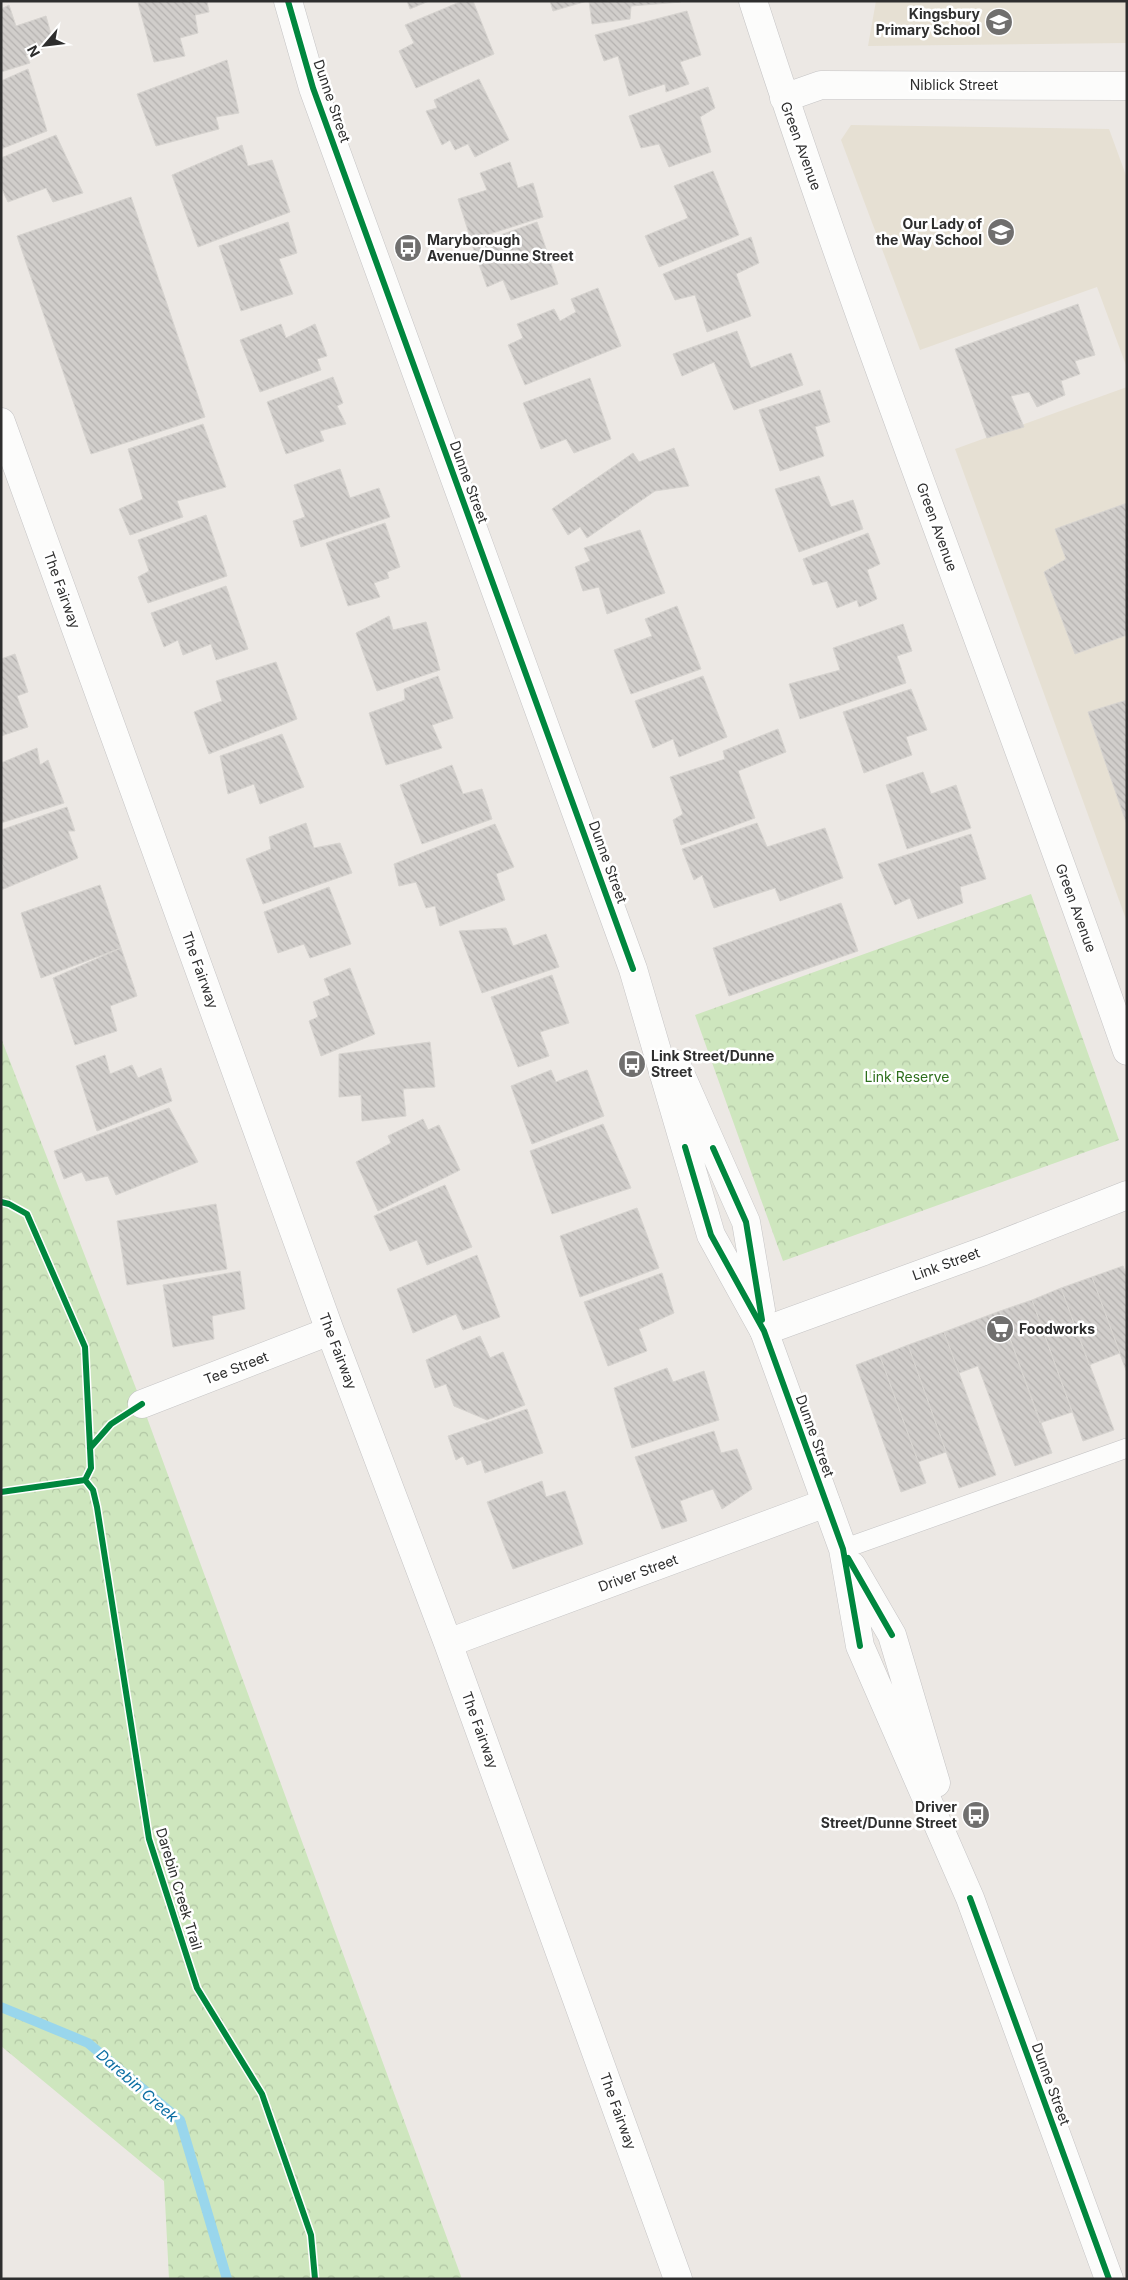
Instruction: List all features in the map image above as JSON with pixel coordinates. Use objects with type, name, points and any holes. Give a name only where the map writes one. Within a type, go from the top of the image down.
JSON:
[{"type":"street","name":"Dunne Street","points":[[288,1],[313,88],[633,969],[711,1235],[764,1330],[843,1549],[860,1646],[970,1898],[1109,2279]]},
{"type":"street","name":"Green Avenue","points":[[753,1],[784,98],[932,514],[1127,1051]]},
{"type":"street","name":"Niblick Street","points":[[784,98],[822,85],[1127,86]]},
{"type":"street","name":"The Fairway","points":[[1,422],[330,1331],[448,1643],[678,2279]]},
{"type":"street","name":"Dunne Street","points":[[633,969],[746,1222],[764,1330]]},
{"type":"street","name":"Link Street","points":[[764,1330],[984,1251],[1127,1195]]},
{"type":"street","name":"Tee Street","points":[[142,1404],[330,1331]]},
{"type":"street","name":"Driver Street","points":[[448,1643],[826,1503]]},
{"type":"lane","points":[[843,1549],[1127,1448]]},
{"type":"shaded area","name":"Kingsbury Primary School","points":[[876,1],[1127,1],[1127,43],[868,46]]},
{"type":"shaded area","name":"Our Lady of the Way School","points":[[851,125],[1109,129],[1127,178],[1127,368],[1097,287],[920,350],[841,140]]},
{"type":"shaded area","points":[[1127,387],[1127,922],[955,449]]},
{"type":"green space","name":"Link Reserve","points":[[1031,894],[1119,1140],[783,1261],[695,1015]]},
{"type":"green space","points":[[1,1038],[142,1404],[462,2279],[169,2279],[164,2181],[1,2046]]},
{"type":"building","points":[[144,1],[207,1],[209,12],[195,15],[198,33],[180,38],[185,56],[154,62],[138,3]]},
{"type":"building","points":[[407,1],[429,1],[410,9]]},
{"type":"building","points":[[462,1],[473,1],[494,54],[416,88],[399,51],[414,43],[405,25]]},
{"type":"building","points":[[550,1],[587,1],[553,11]]},
{"type":"building","points":[[589,1],[681,2],[631,6],[630,19],[592,24]]},
{"type":"building","points":[[9,5],[16,26],[46,16],[54,45],[26,55],[30,63],[1,72],[1,9]]},
{"type":"building","points":[[687,11],[701,55],[680,62],[689,84],[666,92],[665,84],[629,96],[618,56],[604,61],[595,35]]},
{"type":"building","points":[[227,60],[239,113],[216,117],[219,129],[156,146],[137,94]]},
{"type":"building","points":[[28,69],[47,131],[1,149],[1,81]]},
{"type":"building","points":[[479,79],[509,140],[475,157],[468,144],[455,150],[450,140],[442,145],[426,111],[437,108],[434,100]]},
{"type":"building","points":[[708,87],[715,108],[700,117],[711,152],[669,167],[659,144],[641,148],[629,116]]},
{"type":"building","points":[[56,135],[83,193],[53,202],[46,188],[8,202],[1,187],[1,158]]},
{"type":"building","points":[[242,145],[248,166],[272,160],[290,212],[198,247],[172,175]]},
{"type":"building","points":[[510,162],[518,188],[533,183],[543,217],[471,240],[458,199],[487,190],[480,173]]},
{"type":"building","points":[[713,171],[739,235],[659,267],[645,236],[688,218],[674,186]]},
{"type":"building","points":[[131,197],[205,417],[91,454],[17,236]]},
{"type":"building","points":[[288,222],[297,253],[279,259],[293,294],[241,311],[219,246]]},
{"type":"building","points":[[537,222],[558,284],[511,300],[503,280],[487,287],[472,245]]},
{"type":"building","points":[[751,237],[759,263],[736,274],[751,316],[707,332],[695,295],[675,300],[663,274]]},
{"type":"building","points":[[598,288],[621,346],[525,385],[508,345],[523,338],[517,324],[554,309],[560,321],[576,312],[571,299]]},
{"type":"building","points":[[1078,304],[1095,355],[1075,361],[1080,374],[1061,381],[1065,395],[1037,407],[1029,392],[1011,396],[1024,427],[987,438],[955,349]]},
{"type":"building","points":[[281,324],[286,338],[315,324],[327,356],[317,359],[321,370],[260,392],[240,340]]},
{"type":"building","points":[[737,331],[751,368],[791,353],[803,385],[734,410],[714,362],[682,376],[673,354]]},
{"type":"building","points":[[333,377],[343,403],[337,406],[346,424],[320,431],[324,441],[286,454],[267,402]]},
{"type":"building","points":[[590,378],[611,439],[574,453],[566,439],[541,449],[523,403]]},
{"type":"building","points":[[820,390],[830,422],[815,427],[824,456],[780,471],[759,410]]},
{"type":"building","points":[[203,424],[226,487],[177,501],[183,517],[130,535],[119,509],[143,499],[128,449]]},
{"type":"building","points":[[674,448],[689,486],[655,491],[587,538],[580,527],[568,535],[552,509],[633,453],[639,462]]},
{"type":"building","points":[[340,469],[350,498],[379,488],[390,517],[301,547],[293,521],[305,517],[294,485]]},
{"type":"building","points":[[819,476],[831,507],[853,500],[863,529],[799,552],[775,489]]},
{"type":"building","points":[[1127,503],[1127,635],[1075,654],[1044,572],[1066,559],[1055,529]]},
{"type":"building","points":[[206,515],[227,576],[148,603],[138,577],[149,571],[138,540]]},
{"type":"building","points":[[385,523],[400,567],[387,572],[389,578],[374,583],[380,597],[348,606],[326,543]]},
{"type":"building","points":[[640,530],[665,593],[607,614],[599,587],[583,591],[575,567],[590,561],[584,548]]},
{"type":"building","points":[[868,533],[880,564],[867,570],[877,599],[859,607],[857,600],[837,608],[827,581],[813,585],[803,559]]},
{"type":"building","points":[[226,586],[248,649],[216,660],[211,644],[183,655],[178,640],[164,647],[151,613]]},
{"type":"building","points":[[677,606],[701,669],[631,694],[614,650],[652,636],[645,619]]},
{"type":"building","points":[[389,616],[393,630],[426,622],[440,670],[377,691],[356,633]]},
{"type":"building","points":[[903,624],[912,651],[897,656],[906,683],[800,719],[789,684],[840,670],[833,648]]},
{"type":"building","points":[[15,654],[28,692],[17,696],[28,727],[1,736],[1,659]]},
{"type":"building","points":[[276,662],[297,719],[209,754],[194,712],[222,701],[216,681]]},
{"type":"building","points":[[438,676],[453,718],[432,725],[442,748],[386,765],[369,713],[405,700],[404,689]]},
{"type":"building","points":[[703,676],[727,737],[679,757],[673,739],[653,748],[635,701]]},
{"type":"building","points":[[911,689],[927,730],[906,737],[912,755],[864,773],[843,712]]},
{"type":"building","points":[[1127,700],[1127,825],[1088,712]]},
{"type":"building","points":[[778,729],[786,752],[738,771],[755,818],[681,845],[673,820],[683,814],[670,777],[725,759],[723,751]]},
{"type":"building","points":[[282,734],[304,787],[260,804],[254,784],[228,794],[220,756]]},
{"type":"building","points":[[37,748],[40,765],[48,760],[64,803],[1,823],[1,763]]},
{"type":"building","points":[[452,765],[463,794],[482,789],[492,819],[422,844],[400,785]]},
{"type":"building","points":[[923,772],[931,794],[956,785],[971,828],[907,849],[886,785]]},
{"type":"building","points":[[67,807],[75,831],[68,831],[78,858],[1,890],[1,868],[3,867],[1,862],[1,830]]},
{"type":"building","points":[[306,823],[314,848],[340,843],[352,873],[263,904],[246,859],[271,849],[269,837]]},
{"type":"building","points":[[757,823],[767,847],[825,828],[843,878],[780,901],[775,888],[714,908],[702,875],[694,880],[682,849]]},
{"type":"building","points":[[495,824],[514,867],[496,874],[505,900],[440,926],[435,906],[426,908],[416,882],[399,886],[394,864]]},
{"type":"building","points":[[971,834],[986,879],[960,887],[963,903],[918,919],[910,898],[895,905],[878,864]]},
{"type":"building","points":[[100,885],[121,948],[41,978],[21,913]]},
{"type":"building","points":[[329,887],[351,944],[310,958],[304,944],[278,953],[264,912]]},
{"type":"building","points":[[841,903],[858,951],[729,996],[713,948]]},
{"type":"building","points":[[506,928],[513,946],[546,934],[559,967],[482,993],[459,931]]},
{"type":"building","points":[[121,948],[137,996],[110,1006],[117,1031],[75,1045],[53,978]]},
{"type":"building","points":[[350,968],[375,1034],[321,1056],[309,1021],[318,1017],[313,1002],[330,995],[324,979]]},
{"type":"building","points":[[552,975],[569,1023],[540,1032],[549,1056],[518,1067],[491,997]]},
{"type":"building","points":[[430,1042],[435,1087],[403,1089],[406,1116],[362,1121],[361,1095],[339,1097],[339,1054]]},
{"type":"building","points":[[105,1055],[110,1074],[132,1065],[138,1078],[161,1068],[172,1101],[97,1131],[76,1066]]},
{"type":"building","points":[[551,1070],[556,1082],[587,1070],[604,1116],[532,1144],[511,1086]]},
{"type":"building","points":[[169,1108],[198,1162],[116,1195],[108,1176],[86,1181],[82,1172],[64,1179],[54,1151]]},
{"type":"building","points":[[423,1119],[428,1130],[439,1125],[460,1170],[378,1211],[356,1162],[391,1143],[388,1136]]},
{"type":"building","points":[[603,1124],[631,1188],[552,1214],[530,1151]]},
{"type":"building","points":[[445,1185],[472,1247],[427,1265],[417,1240],[390,1251],[374,1216]]},
{"type":"building","points":[[216,1204],[227,1269],[127,1285],[117,1221]]},
{"type":"building","points":[[637,1208],[659,1268],[580,1297],[560,1236]]},
{"type":"building","points":[[477,1255],[500,1317],[463,1330],[456,1314],[413,1333],[397,1289]]},
{"type":"building","points":[[1123,1266],[1127,1276],[1127,1373],[1092,1277]]},
{"type":"building","points":[[240,1271],[245,1309],[212,1316],[214,1339],[173,1347],[163,1285]]},
{"type":"building","points":[[662,1273],[674,1313],[639,1329],[647,1351],[608,1366],[584,1302]]},
{"type":"building","points":[[1092,1277],[1120,1353],[1089,1365],[1061,1288]]},
{"type":"building","points":[[1061,1288],[1114,1430],[1083,1441],[1032,1300]]},
{"type":"building","points":[[1032,1300],[1072,1412],[1040,1423],[1000,1311]]},
{"type":"building","points":[[1000,1311],[1052,1453],[1015,1466],[978,1366],[959,1373],[944,1332]]},
{"type":"building","points":[[944,1332],[996,1475],[959,1488],[908,1345]]},
{"type":"building","points":[[480,1336],[490,1358],[503,1352],[525,1405],[487,1420],[454,1406],[446,1384],[435,1388],[426,1360]]},
{"type":"building","points":[[908,1345],[946,1452],[918,1462],[880,1356]]},
{"type":"building","points":[[880,1356],[926,1483],[901,1492],[856,1365]]},
{"type":"building","points":[[667,1368],[673,1382],[704,1371],[719,1420],[632,1448],[614,1388]]},
{"type":"building","points":[[527,1409],[543,1453],[485,1473],[481,1460],[467,1465],[463,1456],[456,1460],[448,1436]]},
{"type":"building","points":[[714,1431],[721,1453],[737,1449],[752,1489],[722,1509],[713,1489],[680,1501],[687,1521],[662,1529],[635,1457]]},
{"type":"building","points":[[542,1481],[546,1497],[565,1491],[583,1544],[513,1569],[487,1502]]},
{"type":"waterway","name":"Darebin Creek","points":[[1,2007],[88,2043],[180,2120],[227,2279]]},
{"type":"cycle path","points":[[288,1],[313,88],[633,969]]},
{"type":"cycle path","points":[[685,1147],[711,1235],[764,1331],[843,1549],[860,1646]]},
{"type":"cycle path","points":[[713,1148],[746,1222],[762,1320]]},
{"type":"cycle path","points":[[1,1202],[9,1204],[27,1214],[85,1347],[91,1468],[85,1480]]},
{"type":"cycle path","points":[[90,1448],[111,1424],[142,1404]]},
{"type":"cycle path","name":"Darebin Creek Trail","points":[[85,1480],[93,1490],[97,1507],[149,1839],[197,1988],[262,2094],[311,2235],[315,2279]]},
{"type":"cycle path","points":[[1,1492],[85,1480]]},
{"type":"cycle path","points":[[848,1558],[892,1635]]},
{"type":"cycle path","points":[[970,1898],[1109,2279]]},
{"type":"place","name":"Kingsbury Primary School","points":[[999,22]]},
{"type":"place","name":"Our Lady of the Way School","points":[[1001,232]]},
{"type":"place","name":"Maryborough Avenue/Dunne Street","points":[[408,248]]},
{"type":"place","name":"Link Street/Dunne Street","points":[[632,1064]]},
{"type":"place","name":"Foodworks","points":[[1000,1329]]},
{"type":"place","name":"Driver Street/Dunne Street","points":[[976,1815]]}]
